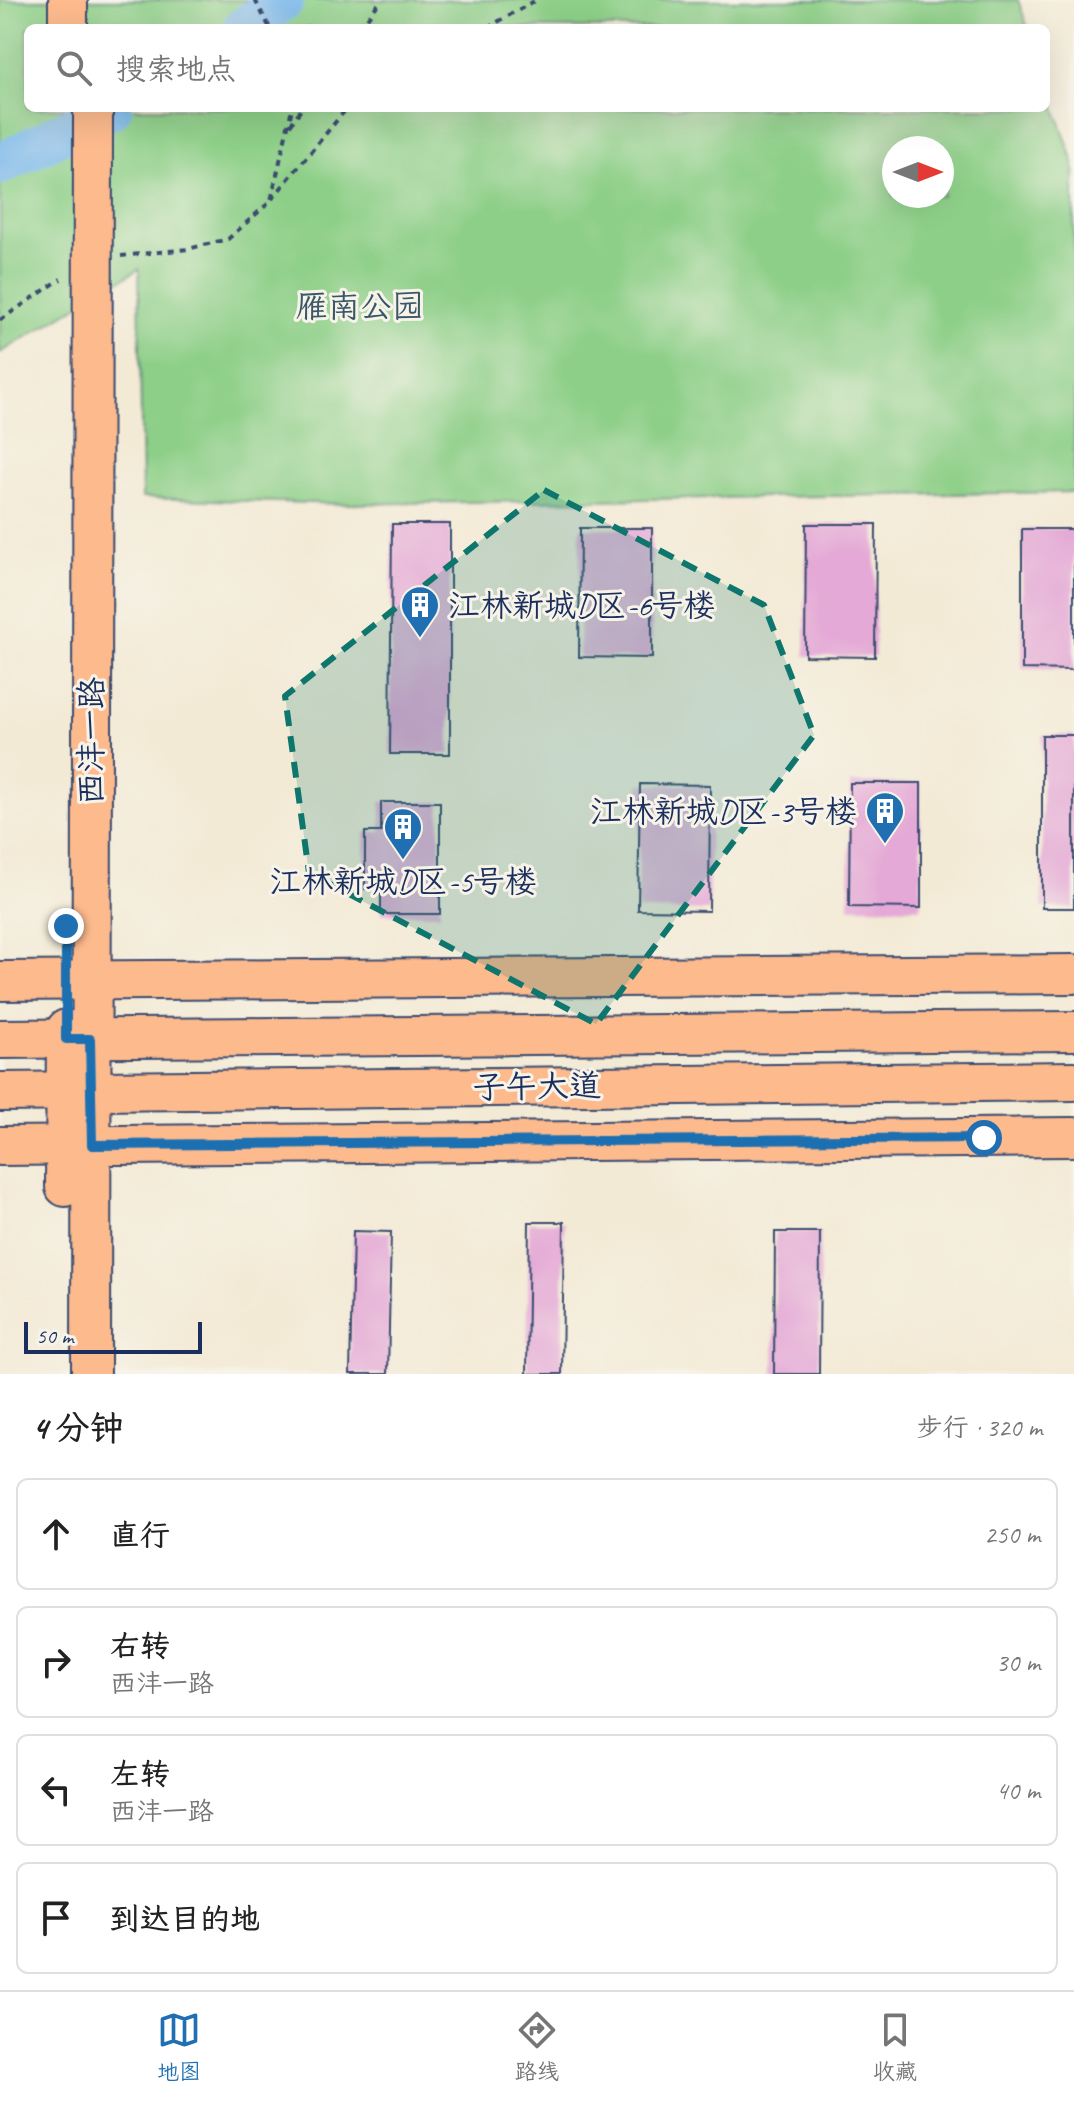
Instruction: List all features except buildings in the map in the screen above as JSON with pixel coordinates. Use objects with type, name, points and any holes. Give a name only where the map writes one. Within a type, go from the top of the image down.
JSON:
[{"type":"main road","points":[[68,0],[68,24]]},
{"type":"main road","points":[[93,0],[93,24]]},
{"type":"main road","name":"西沣一路","points":[[68,112],[80,259],[79,1145],[91,1374]]},
{"type":"main road","name":"西沣一路","points":[[80,259],[93,112]]},
{"type":"main road","points":[[0,981],[1074,974]]},
{"type":"main road","name":"子午大道","points":[[0,1039],[1074,1031]]},
{"type":"main road","name":"子午大道","points":[[0,1092],[1074,1081]]},
{"type":"main road","points":[[0,1146],[1074,1137]]},
{"type":"main road","name":"西沣一路","points":[[65,1374],[79,1145]]},
{"type":"path","points":[[255,0],[268,24]]},
{"type":"path","points":[[363,24],[381,0]]},
{"type":"path","points":[[494,24],[536,0]]},
{"type":"path","points":[[271,201],[291,112]]},
{"type":"path","points":[[287,129],[299,112]]},
{"type":"path","points":[[0,320],[80,259],[188,249],[228,239],[271,201],[344,112]]},
{"type":"highlighted area","points":[[544,490],[764,605],[814,735],[596,1024],[309,873],[285,696]]},
{"type":"green space","name":"雁南公园","points":[[0,0],[1018,0],[1027,24],[24,24],[24,112],[1050,112],[1050,93],[1074,163],[1074,492],[347,504],[142,498],[139,269],[0,353]]},
{"type":"waterway","points":[[250,24],[283,0]]},
{"type":"waterway","points":[[0,164],[103,112]]},
{"type":"place","name":"江林新城D区-6号楼","points":[[420,639]]},
{"type":"place","name":"江林新城D区-3号楼","points":[[885,845]]},
{"type":"place","name":"江林新城D区-5号楼","points":[[403,861]]},
{"type":"route","points":[[66,926],[66,1039],[90,1039],[92,1145],[984,1138]]}]
